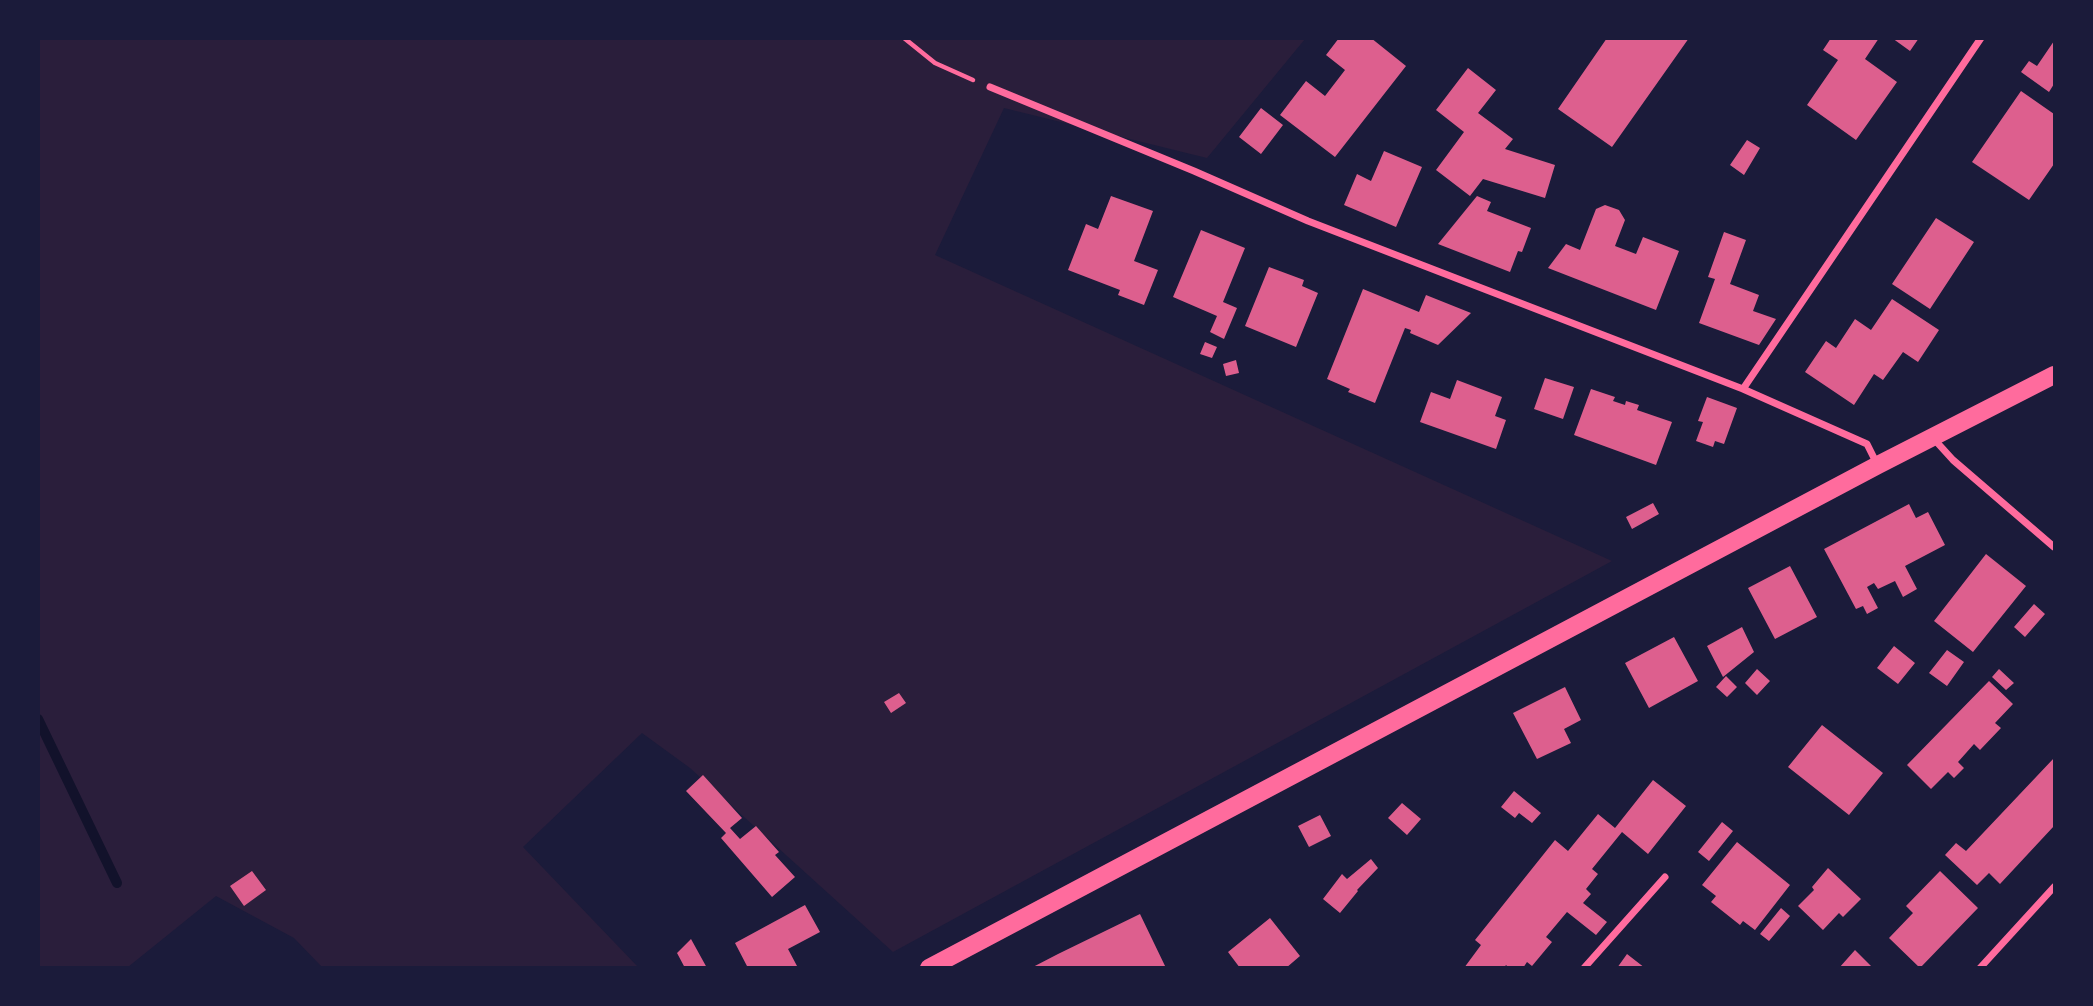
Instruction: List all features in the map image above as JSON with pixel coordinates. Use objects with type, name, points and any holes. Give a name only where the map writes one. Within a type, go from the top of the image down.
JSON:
[{"type":"main road","points":[[929,968],[1878,465],[2054,375]]},
{"type":"street","points":[[1743,389],[1981,38]]},
{"type":"street","points":[[990,88],[1194,171],[1308,221],[1743,389],[1867,443],[1878,465]]},
{"type":"street","points":[[1932,437],[1953,460],[2054,547]]},
{"type":"street","points":[[1584,968],[1665,877]]},
{"type":"street","points":[[1980,968],[2054,887]]},
{"type":"path","points":[[904,38],[934,64],[990,88]]},
{"type":"shaded area","points":[[38,39],[1305,39],[1207,158],[1004,108],[935,255],[1612,561],[893,952],[690,768],[642,733],[523,847],[638,967],[322,967],[294,938],[216,896],[128,967],[39,967]]},
{"type":"building","points":[[1339,38],[1371,38],[1406,66],[1335,157],[1280,115],[1306,81],[1325,96],[1345,70],[1326,55]]},
{"type":"building","points":[[1607,38],[1689,38],[1612,147],[1558,109]]},
{"type":"building","points":[[1831,38],[1879,38],[1865,59],[1897,82],[1856,140],[1807,105],[1838,60],[1823,50]]},
{"type":"building","points":[[1892,38],[1919,38],[1910,51]]},
{"type":"building","points":[[2054,41],[2054,84],[2049,92],[2021,72],[2029,61],[2037,66]]},
{"type":"building","points":[[1468,68],[1496,90],[1478,113],[1513,139],[1505,149],[1555,165],[1545,198],[1483,179],[1470,196],[1436,170],[1464,132],[1436,110]]},
{"type":"building","points":[[2021,91],[2054,114],[2054,164],[2029,200],[1972,162]]},
{"type":"building","points":[[1261,108],[1283,125],[1261,154],[1239,137]]},
{"type":"building","points":[[1747,140],[1760,148],[1744,175],[1730,165]]},
{"type":"building","points":[[1384,151],[1422,167],[1396,227],[1344,205],[1357,174],[1371,181]]},
{"type":"building","points":[[1111,196],[1153,211],[1134,261],[1158,270],[1144,305],[1118,295],[1120,290],[1068,270],[1086,224],[1098,229]]},
{"type":"building","points":[[1477,196],[1491,202],[1487,211],[1531,228],[1522,252],[1518,251],[1510,272],[1438,244]]},
{"type":"building","points":[[1605,205],[1619,210],[1625,220],[1615,246],[1636,254],[1643,237],[1679,251],[1656,310],[1548,268],[1566,244],[1580,250],[1596,209]]},
{"type":"building","points":[[1936,218],[1974,242],[1930,309],[1892,284]]},
{"type":"building","points":[[1201,230],[1245,248],[1223,302],[1237,308],[1224,339],[1210,332],[1217,316],[1173,297]]},
{"type":"building","points":[[1724,232],[1746,240],[1730,284],[1759,295],[1753,311],[1776,319],[1759,345],[1699,323],[1715,279],[1708,277]]},
{"type":"building","points":[[1269,267],[1304,280],[1302,286],[1318,293],[1296,347],[1245,326]]},
{"type":"building","points":[[1363,289],[1419,312],[1426,295],[1471,313],[1438,345],[1410,333],[1411,330],[1405,328],[1375,403],[1348,392],[1350,389],[1327,379]]},
{"type":"building","points":[[1892,299],[1939,330],[1918,362],[1903,352],[1883,380],[1874,374],[1854,405],[1805,372],[1826,341],[1836,348],[1855,319],[1871,330]]},
{"type":"building","points":[[1205,342],[1217,347],[1212,358],[1200,354]]},
{"type":"building","points":[[1236,360],[1239,373],[1226,376],[1223,364]]},
{"type":"building","points":[[1545,378],[1574,387],[1563,419],[1534,409]]},
{"type":"building","points":[[1457,380],[1502,397],[1495,416],[1506,420],[1496,449],[1420,422],[1431,392],[1450,399]]},
{"type":"building","points":[[1591,389],[1615,397],[1613,401],[1625,405],[1626,401],[1639,405],[1637,410],[1672,422],[1656,465],[1574,435]]},
{"type":"building","points":[[1707,397],[1737,408],[1724,444],[1715,441],[1713,447],[1696,441],[1703,422],[1698,421]]},
{"type":"building","points":[[1653,503],[1659,514],[1632,529],[1626,517]]},
{"type":"building","points":[[1909,504],[1916,518],[1928,512],[1945,545],[1905,566],[1917,589],[1903,597],[1895,581],[1878,589],[1874,583],[1867,587],[1878,608],[1867,614],[1863,606],[1856,609],[1824,549]]},
{"type":"building","points":[[1986,554],[2026,586],[1973,652],[1934,621]]},
{"type":"building","points":[[1790,566],[1817,617],[1775,639],[1748,588]]},
{"type":"building","points":[[2034,604],[2045,614],[2025,637],[2014,627]]},
{"type":"building","points":[[1742,627],[1754,652],[1723,677],[1707,646]]},
{"type":"building","points":[[1674,637],[1698,681],[1649,708],[1625,663]]},
{"type":"building","points":[[1894,646],[1915,663],[1898,684],[1877,668]]},
{"type":"building","points":[[1947,650],[1964,662],[1947,686],[1929,673]]},
{"type":"building","points":[[1757,669],[1770,681],[1757,695],[1745,683]]},
{"type":"building","points":[[1999,669],[2014,683],[2006,690],[1992,677]]},
{"type":"building","points":[[1726,676],[1737,687],[1727,697],[1716,687]]},
{"type":"building","points":[[1989,681],[2013,704],[1995,723],[2001,728],[1980,750],[1974,744],[1958,762],[1964,768],[1954,778],[1948,772],[1931,789],[1907,765]]},
{"type":"building","points":[[1565,687],[1581,720],[1564,729],[1571,743],[1537,759],[1513,713]]},
{"type":"building","points":[[899,693],[906,703],[891,713],[884,702]]},
{"type":"building","points":[[1822,725],[1883,773],[1849,815],[1788,767]]},
{"type":"building","points":[[2054,758],[2054,826],[2000,884],[1989,873],[1977,885],[1945,855],[1956,843],[1966,851]]},
{"type":"building","points":[[703,775],[742,818],[730,828],[740,839],[756,826],[779,852],[775,855],[795,877],[772,897],[721,838],[726,833],[686,791]]},
{"type":"building","points":[[1653,780],[1686,806],[1648,854],[1622,832],[1592,869],[1598,874],[1586,889],[1591,894],[1583,903],[1607,922],[1596,935],[1567,912],[1546,937],[1552,942],[1532,966],[1527,962],[1523,968],[1509,968],[1506,965],[1504,968],[1464,968],[1481,945],[1475,940],[1555,840],[1568,851],[1598,814],[1615,828]]},
{"type":"building","points":[[1514,791],[1541,813],[1532,823],[1519,813],[1515,818],[1501,807]]},
{"type":"building","points":[[1402,803],[1421,819],[1407,835],[1388,818]]},
{"type":"building","points":[[1320,815],[1331,836],[1309,847],[1298,826]]},
{"type":"building","points":[[1722,822],[1733,831],[1709,861],[1698,852]]},
{"type":"building","points":[[1737,842],[1790,885],[1755,930],[1743,921],[1740,925],[1711,902],[1716,896],[1702,885]]},
{"type":"building","points":[[1371,859],[1378,868],[1340,913],[1323,899],[1342,874],[1347,879]]},
{"type":"building","points":[[1828,868],[1861,899],[1843,917],[1839,913],[1823,930],[1798,906],[1814,890],[1812,887]]},
{"type":"building","points":[[252,871],[266,890],[244,906],[230,886]]},
{"type":"building","points":[[1940,871],[1978,908],[1920,968],[1889,938],[1913,913],[1906,906]]},
{"type":"building","points":[[805,905],[820,932],[788,949],[797,966],[748,968],[735,943]]},
{"type":"building","points":[[1781,908],[1790,916],[1769,941],[1760,934]]},
{"type":"building","points":[[1140,914],[1166,968],[1031,968],[1058,954]]},
{"type":"building","points":[[1270,918],[1300,956],[1286,968],[1240,968],[1228,952]]},
{"type":"building","points":[[691,939],[707,968],[685,968],[677,953]]},
{"type":"building","points":[[1855,950],[1873,968],[1839,968]]},
{"type":"building","points":[[1627,954],[1645,968],[1617,968]]},
{"type":"waterway","points":[[38,719],[117,883]]}]
